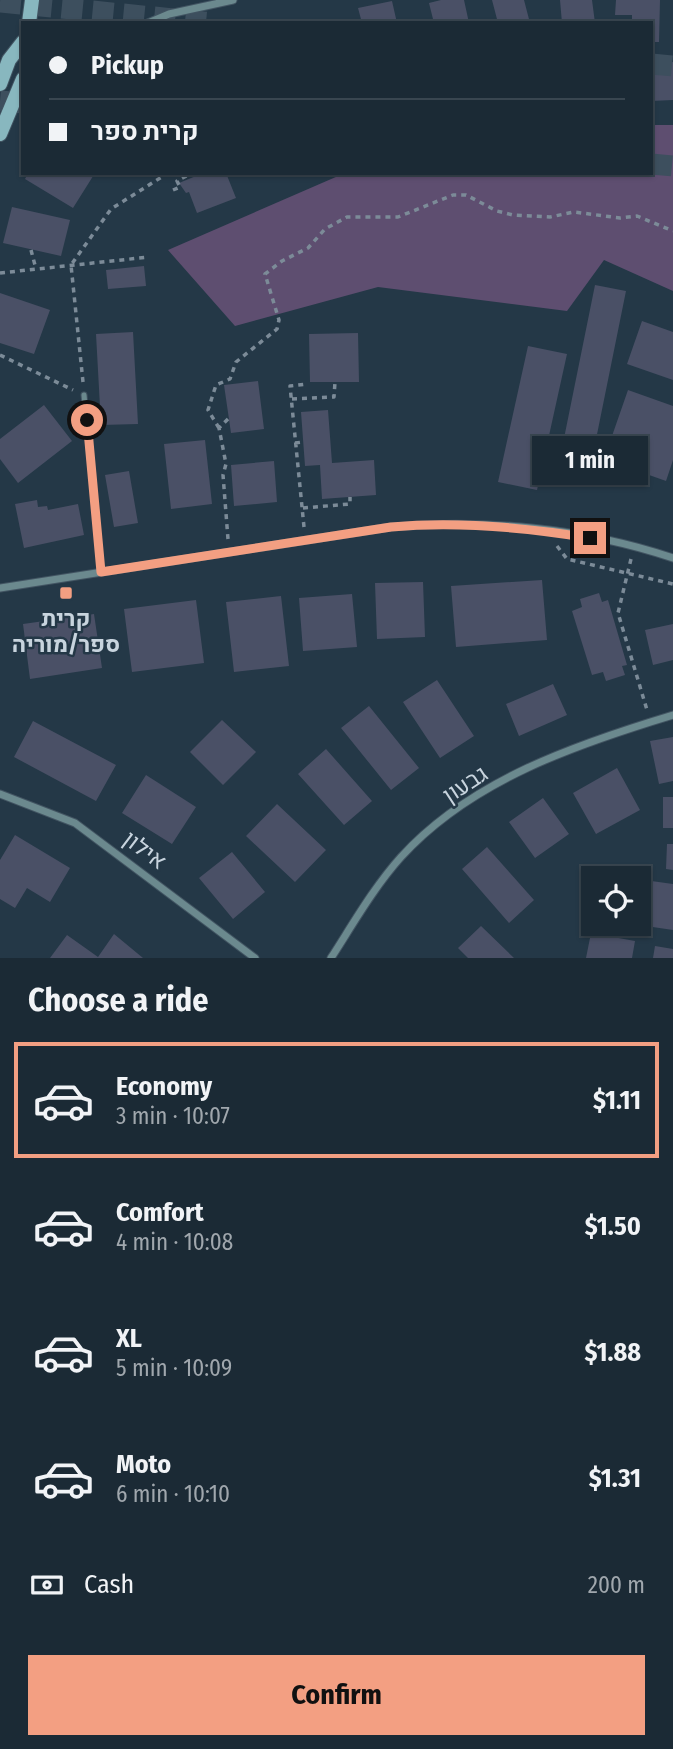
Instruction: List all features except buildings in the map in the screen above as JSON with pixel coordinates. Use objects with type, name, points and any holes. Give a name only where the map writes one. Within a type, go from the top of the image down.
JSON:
[{"type":"street","points":[[29,21],[32,0]]},
{"type":"street","points":[[153,21],[169,14],[233,0]]},
{"type":"street","points":[[0,84],[9,60],[21,45]]},
{"type":"street","points":[[0,134],[19,94]]},
{"type":"street","points":[[0,587],[391,527],[439,523],[544,530],[635,545],[673,558]]},
{"type":"street","name":"גבעון","points":[[331,958],[385,878],[420,838],[482,793],[550,757],[588,741],[673,715]]},
{"type":"street","name":"אילון","points":[[0,794],[75,824],[255,958]]},
{"type":"lane","points":[[84,395],[101,572]]},
{"type":"path","points":[[84,395],[71,265],[111,209],[164,175]]},
{"type":"path","points":[[173,190],[180,187],[177,181],[188,175]]},
{"type":"path","points":[[230,552],[223,475],[226,464],[219,428],[208,410],[216,385],[230,379],[236,362],[277,329],[279,320],[265,274],[307,248],[324,229],[347,217],[398,217],[453,195],[466,195],[497,211],[513,215],[550,217],[574,212],[620,218],[637,216],[673,231]]},
{"type":"path","points":[[31,250],[36,269]]},
{"type":"path","points":[[0,273],[149,257]]},
{"type":"path","points":[[0,355],[84,395]]},
{"type":"path","points":[[291,399],[334,397],[335,382]]},
{"type":"path","points":[[304,523],[290,386],[307,384]]},
{"type":"path","points":[[219,428],[229,418]]},
{"type":"path","points":[[295,443],[303,442]]},
{"type":"path","points":[[302,508],[350,504],[350,497]]},
{"type":"path","points":[[544,530],[567,559],[673,584]]},
{"type":"path","points":[[630,563],[618,613],[651,722]]},
{"type":"path","points":[[617,632],[623,630]]},
{"type":"shaded area","points":[[653,125],[673,125],[673,291],[604,260],[567,311],[378,287],[235,326],[168,250],[340,175],[653,175]]},
{"type":"tunnel","points":[[0,2],[195,21]]},
{"type":"tunnel","points":[[653,64],[673,66]]},
{"type":"tunnel","points":[[0,101],[21,103]]},
{"type":"tunnel","points":[[653,164],[673,166]]},
{"type":"place","name":"קרית ספר/מוריה","points":[[66,593]]},
{"type":"route","points":[[87,420],[101,572],[391,527],[439,523],[544,530],[590,538]]}]
